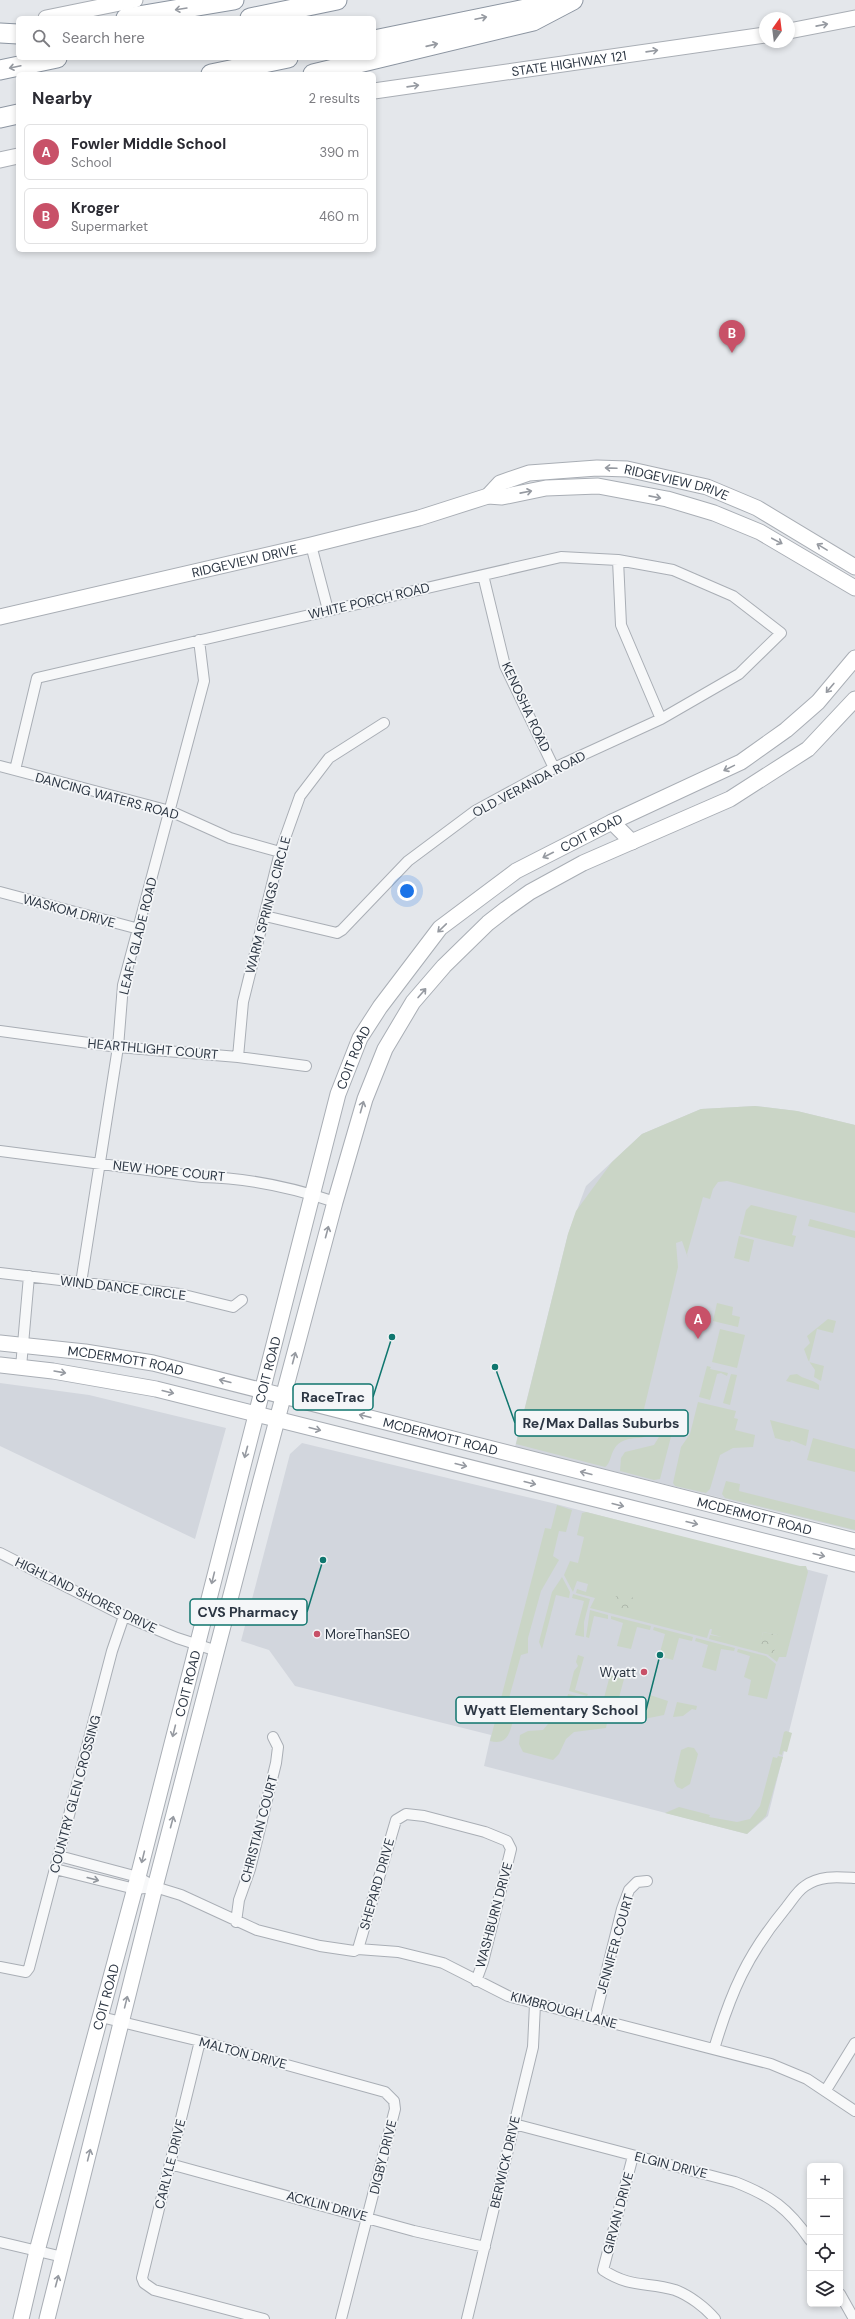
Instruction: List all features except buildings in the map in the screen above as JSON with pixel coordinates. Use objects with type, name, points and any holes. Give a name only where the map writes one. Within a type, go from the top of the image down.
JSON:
[{"type":"highway","points":[[138,16],[234,0]]},
{"type":"highway","points":[[260,16],[337,0]]},
{"type":"highway","points":[[376,40],[567,0]]},
{"type":"highway","points":[[376,59],[534,21],[573,0]]},
{"type":"highway","points":[[0,33],[16,34]]},
{"type":"highway","points":[[0,70],[48,60]]},
{"type":"highway","points":[[221,72],[278,60]]},
{"type":"highway","points":[[321,72],[371,60]]},
{"type":"highway","points":[[0,118],[16,114]]},
{"type":"main road","points":[[56,16],[135,0]]},
{"type":"main road","points":[[795,30],[855,18]]},
{"type":"main road","points":[[0,27],[16,24]]},
{"type":"main road","name":"STATE HIGHWAY 121","points":[[376,91],[759,36]]},
{"type":"main road","points":[[0,160],[16,156]]},
{"type":"main road","name":"RIDGEVIEW DRIVE","points":[[488,496],[500,483],[529,473],[598,468],[627,469],[707,487],[750,505],[855,567]]},
{"type":"main road","name":"RIDGEVIEW DRIVE","points":[[0,617],[311,545],[419,518],[488,496],[502,497],[546,488],[598,486],[666,499],[714,513],[760,532],[855,588]]},
{"type":"main road","name":"COIT ROAD","points":[[21,2319],[37,2250],[136,1883],[196,1643],[263,1390],[311,1194],[338,1094],[360,1038],[380,1007],[440,928],[516,871],[612,822],[741,762],[786,730],[818,702],[855,658]]},
{"type":"main road","name":"COIT ROAD","points":[[47,2319],[155,1887],[277,1419],[335,1202],[365,1098],[384,1049],[413,1002],[460,949],[530,892],[562,874],[615,849],[730,799],[786,764],[808,748],[855,699]]},
{"type":"main road","points":[[612,822],[632,842]]},
{"type":"main road","points":[[612,822],[615,849]]},
{"type":"main road","name":"MCDERMOTT ROAD","points":[[0,1343],[85,1352],[153,1363],[855,1542]]},
{"type":"main road","name":"MCDERMOTT ROAD","points":[[0,1365],[21,1367],[150,1388],[855,1564]]},
{"type":"main road","points":[[493,1474],[498,1450]]},
{"type":"main road","points":[[655,1514],[660,1492]]},
{"type":"main road","points":[[226,1528],[231,1539],[225,1566],[228,1570],[237,1573]]},
{"type":"street","points":[[311,545],[328,610]]},
{"type":"street","name":"WHITE PORCH ROAD","points":[[15,770],[37,678],[483,574],[561,558],[618,560],[673,570],[734,596],[781,633]]},
{"type":"street","points":[[618,560],[621,625],[662,719]]},
{"type":"street","name":"KENOSHA ROAD","points":[[483,574],[505,666],[554,768]]},
{"type":"street","name":"OLD VERANDA ROAD","points":[[265,916],[337,933],[347,925],[408,861],[475,811],[554,768],[662,719],[739,674],[781,633]]},
{"type":"street","name":"LEAFY GLADE ROAD","points":[[81,1283],[118,1047],[123,985],[204,681],[198,640]]},
{"type":"street","name":"WARM SPRINGS CIRCLE","points":[[238,1057],[243,1002],[280,852],[300,796],[329,758],[384,723]]},
{"type":"street","name":"DANCING WATERS ROAD","points":[[0,766],[170,811],[230,838],[280,852]]},
{"type":"street","name":"WASKOM DRIVE","points":[[0,892],[139,929]]},
{"type":"street","name":"HEARTHLIGHT COURT","points":[[0,1031],[118,1047],[238,1057],[306,1066]]},
{"type":"street","name":"NEW HOPE COURT","points":[[0,1152],[202,1177],[236,1178],[278,1185],[335,1202]]},
{"type":"street","name":"WIND DANCE CIRCLE","points":[[0,1273],[180,1294],[233,1307],[242,1300]]},
{"type":"street","points":[[21,1367],[29,1276]]},
{"type":"street","name":"HIGHLAND SHORES DRIVE","points":[[0,1553],[124,1616],[177,1638],[217,1651]]},
{"type":"street","name":"COUNTRY GLEN CROSSING","points":[[0,1967],[26,1972],[31,1962],[112,1651],[124,1616]]},
{"type":"street","name":"CHRISTIAN COURT","points":[[236,1922],[239,1900],[250,1869],[276,1763],[278,1747],[273,1737]]},
{"type":"street","name":"WASHBURN DRIVE","points":[[396,1820],[406,1814],[424,1816],[484,1832],[507,1841],[511,1849],[483,1962],[476,1981]]},
{"type":"street","name":"SHEPARD DRIVE","points":[[358,1949],[396,1820]]},
{"type":"street","points":[[59,1856],[136,1883]]},
{"type":"street","points":[[56,1869],[136,1883]]},
{"type":"street","points":[[714,2049],[734,1989],[746,1963],[772,1925],[804,1886],[829,1877],[855,1878]]},
{"type":"street","name":"JENNIFER COURT","points":[[595,2018],[629,1890],[637,1882],[647,1881]]},
{"type":"street","name":"KIMBROUGH LANE","points":[[136,1883],[181,1895],[236,1922],[257,1930],[320,1946],[354,1951],[358,1949],[398,1952],[443,1963],[508,1996],[771,2064],[806,2079],[826,2090],[855,2111]]},
{"type":"street","name":"BERWICK DRIVE","points":[[466,2319],[485,2247],[533,2047],[535,2004]]},
{"type":"street","name":"MALTON DRIVE","points":[[101,2017],[200,2041],[385,2092]]},
{"type":"street","name":"CARLYLE DRIVE","points":[[200,2041],[142,2278],[145,2286],[154,2290],[264,2319]]},
{"type":"street","points":[[826,2090],[855,2043]]},
{"type":"street","name":"DIGBY DRIVE","points":[[341,2319],[395,2109],[394,2101],[385,2092]]},
{"type":"street","name":"ELGIN DRIVE","points":[[514,2124],[736,2182],[763,2193],[779,2205],[798,2223],[807,2236]]},
{"type":"street","name":"GIRVAN DRIVE","points":[[633,2156],[604,2270],[616,2278],[636,2285],[675,2290],[693,2300],[715,2319]]},
{"type":"street","name":"ACKLIN DRIVE","points":[[170,2164],[368,2217],[414,2231],[485,2247]]},
{"type":"street","points":[[0,2242],[63,2257]]},
{"type":"street","points":[[843,2299],[854,2319]]},
{"type":"shaded area","points":[[755,1106],[797,1111],[855,1125],[855,1531],[515,1447],[568,1234],[586,1186],[642,1134],[701,1109]]},
{"type":"shaded area","points":[[0,1383],[89,1395],[226,1428],[195,1539],[0,1446]]},
{"type":"shaded area","points":[[302,1443],[552,1503],[828,1575],[768,1816],[747,1834],[484,1766],[491,1735],[295,1686],[269,1650],[241,1641],[290,1454]]},
{"type":"green space","points":[[755,1106],[797,1111],[855,1125],[855,1213],[727,1181],[718,1182],[713,1189],[710,1199],[703,1197],[687,1254],[688,1258],[682,1241],[676,1243],[678,1267],[644,1409],[637,1423],[626,1434],[628,1437],[644,1428],[645,1423],[654,1425],[649,1435],[621,1442],[613,1451],[609,1462],[605,1467],[516,1444],[568,1234],[576,1211],[612,1162],[642,1134],[701,1109]]},
{"type":"green space","points":[[751,1205],[797,1216],[792,1235],[796,1236],[793,1247],[740,1234],[746,1210]]},
{"type":"green space","points":[[810,1219],[855,1231],[855,1238],[808,1226]]},
{"type":"green space","points":[[739,1236],[754,1240],[749,1262],[734,1258]]},
{"type":"green space","points":[[717,1303],[733,1307],[732,1315],[740,1317],[738,1327],[713,1321]]},
{"type":"green space","points":[[828,1319],[836,1321],[833,1333],[817,1329],[809,1362],[804,1349],[810,1343],[807,1336]]},
{"type":"green space","points":[[720,1329],[745,1335],[737,1368],[712,1362]]},
{"type":"green space","points":[[809,1362],[824,1366],[821,1381],[814,1377],[815,1370]]},
{"type":"green space","points":[[707,1366],[711,1367],[710,1369],[728,1373],[727,1376],[721,1373],[717,1374],[710,1400],[699,1397]]},
{"type":"green space","points":[[731,1374],[737,1375],[730,1405],[723,1403]]},
{"type":"green space","points":[[797,1374],[819,1385],[819,1390],[786,1381],[790,1375]]},
{"type":"green space","points":[[698,1402],[736,1411],[734,1418],[738,1419],[735,1430],[755,1435],[753,1447],[733,1448],[720,1455],[710,1489],[706,1493],[675,1486],[673,1483],[681,1447],[690,1434]]},
{"type":"green space","points":[[770,1420],[809,1430],[806,1446],[791,1440],[790,1442],[775,1438]]},
{"type":"green space","points":[[665,1427],[673,1429],[660,1479],[654,1480],[620,1471],[621,1458],[625,1452],[654,1445]]},
{"type":"green space","points":[[813,1438],[855,1449],[855,1472],[807,1460]]},
{"type":"green space","points":[[726,1481],[740,1484],[739,1491],[855,1520],[855,1530],[725,1498],[722,1494]]},
{"type":"green space","points":[[557,1505],[572,1510],[566,1532],[559,1531],[553,1556],[559,1560],[541,1591],[528,1638],[528,1653],[521,1655],[507,1705],[516,1709],[511,1728],[506,1738],[502,1741],[490,1741],[545,1528],[551,1529]]},
{"type":"green space","points":[[586,1512],[800,1566],[806,1566],[808,1572],[786,1657],[779,1657],[777,1662],[768,1655],[773,1655],[777,1635],[763,1632],[759,1652],[709,1639],[710,1635],[722,1637],[711,1634],[712,1629],[710,1629],[707,1638],[590,1608],[595,1598],[576,1593],[577,1589],[586,1592],[588,1584],[577,1581],[573,1592],[564,1575],[570,1561],[578,1563],[584,1537],[577,1535],[582,1513]]},
{"type":"green space","points":[[562,1577],[570,1592],[569,1598],[556,1595],[542,1649],[539,1642],[552,1592]]},
{"type":"green space","points":[[573,1594],[590,1599],[584,1622],[584,1637],[575,1635],[584,1601],[572,1598]]},
{"type":"green space","points":[[621,1594],[634,1598],[637,1603],[636,1607],[628,1613],[611,1608],[615,1597]]},
{"type":"green space","points":[[590,1610],[608,1615],[608,1619],[594,1616],[589,1638],[586,1637]]},
{"type":"green space","points":[[611,1616],[651,1626],[650,1630],[637,1627],[631,1649],[617,1646],[623,1623],[611,1619]]},
{"type":"green space","points":[[654,1627],[693,1637],[692,1641],[679,1638],[673,1660],[659,1656],[665,1634],[653,1630]]},
{"type":"green space","points":[[763,1632],[778,1635],[773,1656],[758,1652]]},
{"type":"green space","points":[[696,1638],[735,1648],[734,1651],[721,1649],[716,1671],[702,1667],[708,1645],[695,1641]]},
{"type":"green space","points":[[738,1649],[766,1656],[776,1664],[767,1699],[748,1695],[751,1680],[744,1677],[750,1656],[737,1652]]},
{"type":"green space","points":[[578,1655],[584,1657],[575,1690],[588,1694],[587,1696],[569,1691],[574,1671],[578,1666],[576,1662]]},
{"type":"green space","points":[[610,1675],[624,1679],[613,1720],[621,1723],[610,1721],[602,1715],[598,1711],[593,1701],[592,1696],[604,1698]]},
{"type":"green space","points":[[568,1694],[589,1699],[597,1714],[607,1723],[606,1728],[574,1732],[566,1739],[559,1754],[553,1760],[523,1752],[519,1744],[520,1735],[528,1731],[543,1730],[552,1719],[561,1721]]},
{"type":"green space","points":[[650,1695],[668,1701],[664,1715],[644,1719]]},
{"type":"green space","points":[[677,1702],[697,1706],[696,1710],[692,1709],[683,1716],[673,1717]]},
{"type":"green space","points":[[786,1731],[792,1733],[787,1752],[783,1751],[782,1755],[779,1754],[784,1732]]},
{"type":"green space","points":[[688,1747],[694,1748],[698,1754],[690,1784],[682,1789],[677,1787],[674,1781],[681,1750]]},
{"type":"green space","points":[[778,1756],[783,1757],[766,1816],[747,1834],[665,1813],[679,1807],[710,1815],[709,1817],[737,1822],[750,1819],[760,1806],[773,1757],[777,1758]]},
{"type":"place","name":"Kroger","points":[[732,353]]},
{"type":"place","name":"RaceTrac","points":[[392,1337]]},
{"type":"place","name":"Fowler Middle School","points":[[698,1339]]},
{"type":"place","name":"Re/Max Dallas Suburbs","points":[[495,1367]]},
{"type":"place","name":"CVS Pharmacy","points":[[323,1560]]},
{"type":"place","name":"MoreThanSEO","points":[[317,1634]]},
{"type":"place","name":"Wyatt Elementary School","points":[[660,1655]]},
{"type":"place","name":"Wyatt","points":[[644,1672]]}]
